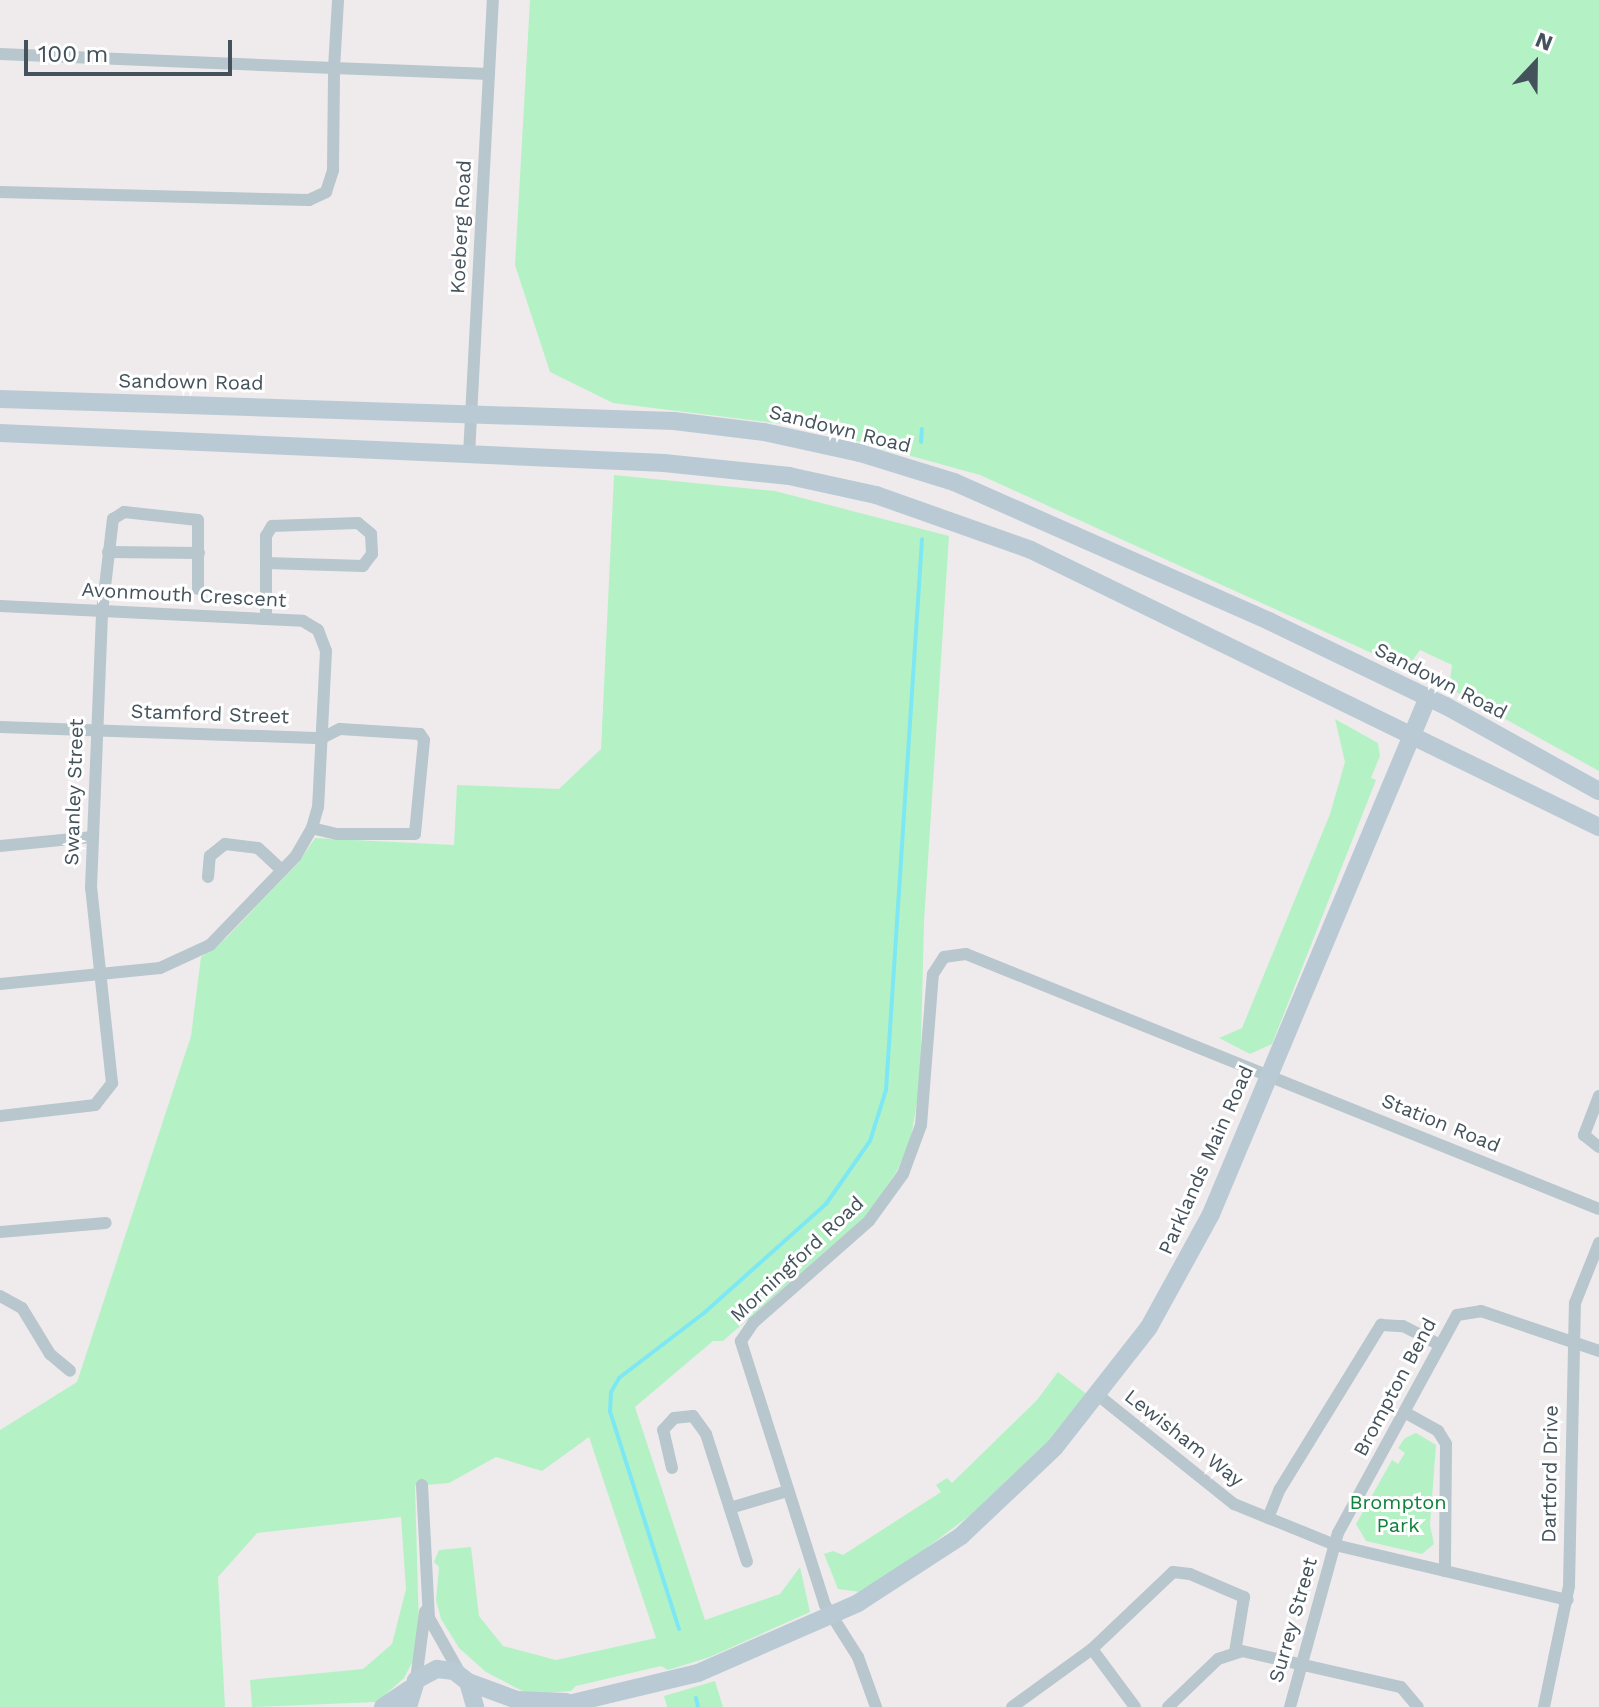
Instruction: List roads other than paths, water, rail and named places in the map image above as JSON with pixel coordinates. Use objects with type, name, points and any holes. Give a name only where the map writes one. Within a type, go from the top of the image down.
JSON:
[{"type":"main road","name":"Sandown Road","points":[[0,399],[472,411],[674,421],[764,432],[860,453],[954,482],[1037,517],[1428,697],[1599,791]]},
{"type":"main road","points":[[0,433],[745,470],[829,484],[909,504],[1031,550],[1599,827]]},
{"type":"main road","name":"Parklands Main Road","points":[[556,1707],[698,1673],[833,1615],[907,1575],[961,1536],[1055,1447],[1099,1396],[1149,1327],[1196,1244],[1428,697]]},
{"type":"main road","name":"Parklands Main Road","points":[[411,1692],[437,1669],[539,1705],[601,1698]]},
{"type":"main road","points":[[464,1679],[475,1707]]},
{"type":"main road","points":[[383,1707],[411,1692]]},
{"type":"street","points":[[0,192],[309,200],[326,192],[333,170],[338,0]]},
{"type":"street","name":"Koeberg Road","points":[[469,455],[493,0]]},
{"type":"street","points":[[0,54],[489,74]]},
{"type":"street","name":"Swanley Street","points":[[0,1116],[95,1105],[107,1096],[112,1083],[100,973],[91,837],[102,612],[110,525],[124,512],[193,517],[199,525],[199,553]]},
{"type":"street","points":[[266,563],[363,566],[372,554],[371,534],[358,523],[276,524],[266,536],[266,563],[266,619]]},
{"type":"street","points":[[108,552],[199,553],[198,589]]},
{"type":"street","name":"Avonmouth Crescent","points":[[0,606],[303,621],[324,639],[318,807],[312,828],[282,870],[196,954],[160,968],[0,984]]},
{"type":"street","name":"Stamford Street","points":[[0,727],[322,738],[340,729],[420,734],[424,740],[419,830],[337,834],[312,828]]},
{"type":"street","points":[[0,846],[91,837]]},
{"type":"street","points":[[208,877],[210,856],[225,844],[258,848],[282,870]]},
{"type":"street","name":"Morningford Road","points":[[833,1615],[787,1491],[741,1341],[753,1323],[869,1221],[903,1174],[925,1107],[933,974],[939,961],[949,954],[966,954],[1267,1075]]},
{"type":"street","name":"Station Road","points":[[1267,1075],[1599,1209]]},
{"type":"street","points":[[1599,1096],[1584,1135],[1599,1147]]},
{"type":"street","points":[[0,1232],[106,1223]]},
{"type":"street","name":"Dartford Drive","points":[[1544,1707],[1568,1600],[1575,1303],[1599,1243]]},
{"type":"street","points":[[0,1296],[22,1308],[50,1354],[70,1371]]},
{"type":"street","name":"Brompton Bend","points":[[1335,1545],[1457,1315],[1470,1309],[1599,1351]]},
{"type":"street","points":[[1268,1518],[1280,1489],[1381,1325],[1403,1326],[1440,1345]]},
{"type":"street","name":"Lewisham Way","points":[[1099,1396],[1216,1491],[1268,1518],[1335,1545],[1568,1600]]},
{"type":"street","points":[[1406,1413],[1438,1431],[1446,1444],[1445,1571]]},
{"type":"street","points":[[672,1468],[663,1430],[674,1418],[693,1416],[706,1434],[747,1562]]},
{"type":"street","points":[[411,1692],[425,1631],[422,1485]]},
{"type":"street","points":[[730,1508],[787,1491]]},
{"type":"street","name":"Surrey Street","points":[[1290,1707],[1335,1545]]},
{"type":"street","points":[[1012,1707],[1092,1649],[1151,1590],[1181,1571],[1244,1597],[1235,1652]]},
{"type":"street","points":[[424,1586],[429,1618],[464,1679]]},
{"type":"street","points":[[833,1615],[858,1657],[876,1707]]},
{"type":"street","points":[[1092,1649],[1135,1707]]},
{"type":"street","points":[[1168,1707],[1218,1659],[1235,1652],[1401,1687],[1418,1707]]},
{"type":"waterway","points":[[921,442],[922,429]]},
{"type":"waterway","points":[[679,1629],[610,1411],[611,1392],[619,1378],[704,1313],[826,1204],[870,1141],[886,1090],[922,539]]},
{"type":"waterway","points":[[696,1698],[698,1707]]},
{"type":"park label","name":"Brompton Park","points":[[1398,1514]]}]
